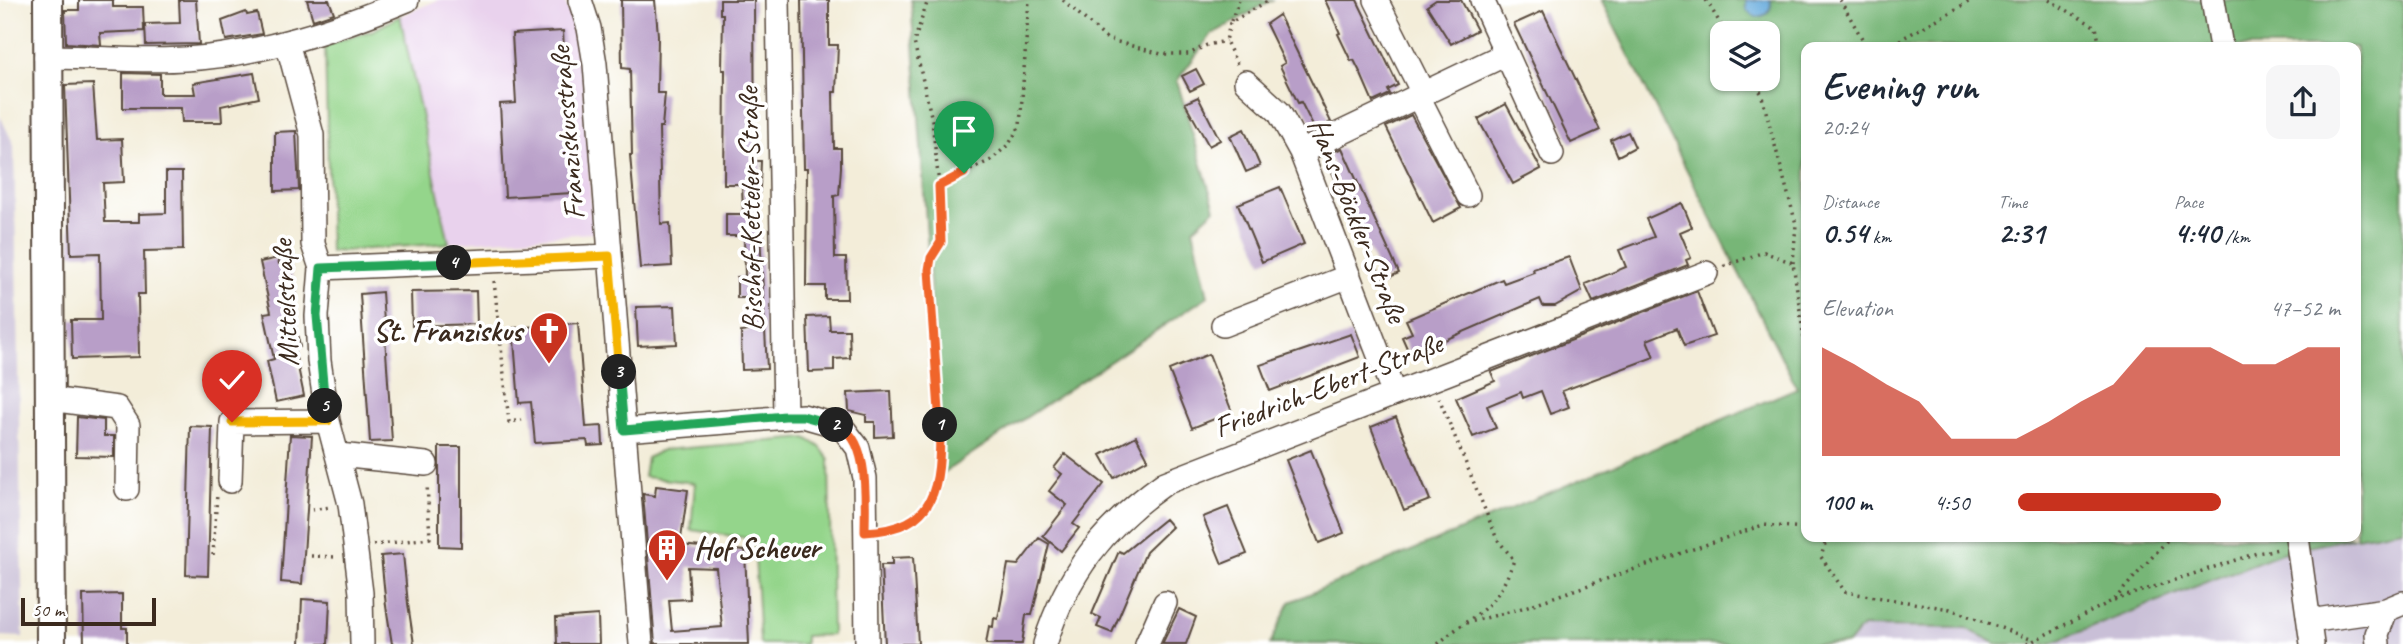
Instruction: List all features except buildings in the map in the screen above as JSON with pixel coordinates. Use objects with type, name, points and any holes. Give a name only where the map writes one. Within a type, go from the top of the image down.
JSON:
[{"type":"main road","points":[[48,0],[46,57],[51,644]]},
{"type":"street","points":[[46,57],[185,59],[239,53],[287,42],[368,16],[407,0]]},
{"type":"street","name":"Franziskusstraße","points":[[580,0],[589,28],[595,64],[641,644]]},
{"type":"street","name":"Bischof-Ketteler-Straße","points":[[778,0],[785,416]]},
{"type":"street","points":[[1376,0],[1468,195]]},
{"type":"street","points":[[1482,0],[1552,154]]},
{"type":"street","points":[[2213,0],[2220,42]]},
{"type":"street","name":"Mittelstraße","points":[[287,42],[312,135],[313,244],[321,268],[317,316],[319,361],[328,421],[339,455],[356,552],[362,644]]},
{"type":"street","points":[[1301,152],[1506,54]]},
{"type":"street","name":"Hans-Böckler-Straße","points":[[1245,82],[1279,112],[1301,152],[1394,394]]},
{"type":"street","points":[[321,268],[609,256]]},
{"type":"street","name":"Friedrich-Ebert-Straße","points":[[1045,644],[1058,610],[1092,550],[1111,525],[1165,483],[1706,273]]},
{"type":"street","points":[[1223,325],[1349,276]]},
{"type":"street","points":[[50,399],[117,408],[128,425],[127,489]]},
{"type":"street","points":[[624,430],[785,416],[803,416],[842,427],[858,448],[865,478],[867,644]]},
{"type":"street","points":[[230,481],[232,422],[328,421]]},
{"type":"street","points":[[339,455],[426,464]]},
{"type":"street","points":[[2290,543],[2303,577],[2312,644]]},
{"type":"street","points":[[1147,644],[1166,603]]},
{"type":"street","points":[[2309,621],[2394,607]]},
{"type":"street","points":[[2378,644],[2376,634],[2394,607]]},
{"type":"path","points":[[865,532],[892,531],[905,526],[923,511],[940,472],[940,421],[929,270],[931,258],[941,242],[939,186],[932,120],[914,42],[928,0]]},
{"type":"path","points":[[939,186],[992,160],[1009,144],[1020,126],[1029,0]]},
{"type":"path","points":[[1063,0],[1107,39],[1161,54],[1189,54],[1207,45],[1226,41]]},
{"type":"path","points":[[1238,0],[1226,41],[1245,82]]},
{"type":"path","points":[[1230,23],[1269,0]]},
{"type":"path","points":[[1706,0],[1719,21]]},
{"type":"path","points":[[1840,0],[1864,42]]},
{"type":"path","points":[[1896,42],[1972,0]]},
{"type":"path","points":[[2049,0],[2096,27],[2099,42]]},
{"type":"path","points":[[1760,91],[1796,225],[1793,263],[1801,318]]},
{"type":"path","points":[[1706,273],[1764,252],[1793,263]]},
{"type":"path","points":[[492,262],[509,422],[522,420]]},
{"type":"path","points":[[1432,380],[1497,539],[1514,560],[1505,586],[1489,608],[1438,644]]},
{"type":"path","points":[[311,556],[356,552],[430,538],[426,464]]},
{"type":"path","points":[[1466,623],[1517,610],[1763,525],[1801,528]]},
{"type":"path","points":[[1826,542],[1821,557],[1845,592],[1950,609],[2033,640]]},
{"type":"path","points":[[2114,600],[2166,542]]},
{"type":"path","points":[[2027,644],[2114,600],[2290,543]]},
{"type":"shaded area","points":[[438,0],[563,0],[580,31],[593,233],[449,243],[400,16]]},
{"type":"shaded area","points":[[0,116],[14,145],[23,637],[0,636]]},
{"type":"shaded area","points":[[2403,529],[2403,644],[2049,644],[2282,553],[2325,542],[2361,542],[2361,536]]},
{"type":"shaded area","points":[[1862,627],[1966,628],[1997,644],[1848,644]]},
{"type":"green space","points":[[911,0],[1272,0],[1211,35],[1177,81],[1215,209],[1193,229],[1208,296],[943,473]]},
{"type":"green space","points":[[1601,0],[2403,0],[2403,529],[2361,536],[2361,42],[1801,42],[1801,542],[2331,542],[2281,553],[2049,644],[1997,644],[1966,628],[1862,627],[1848,644],[1270,644],[1290,602],[1797,388]]},
{"type":"green space","points":[[400,16],[449,243],[330,252],[325,45],[374,30]]},
{"type":"green space","points":[[806,438],[820,447],[829,459],[832,635],[805,636],[805,644],[760,644],[754,539],[691,530],[695,483],[644,477],[647,458],[662,450]]},
{"type":"water","points":[[1746,0],[1771,0],[1771,7],[1766,14],[1756,17],[1746,9]]},
{"type":"place","name":"St. Franziskus","points":[[549,365]]},
{"type":"place","name":"Hof Scheuer","points":[[667,582]]},
{"type":"route","points":[[232,422],[328,421],[319,361],[317,316],[321,268],[609,256],[624,430],[785,416],[803,416],[842,427],[858,448],[863,466],[865,532],[892,531],[905,526],[923,511],[940,472],[940,421],[929,270],[931,258],[941,242],[939,186],[964,173]]}]
